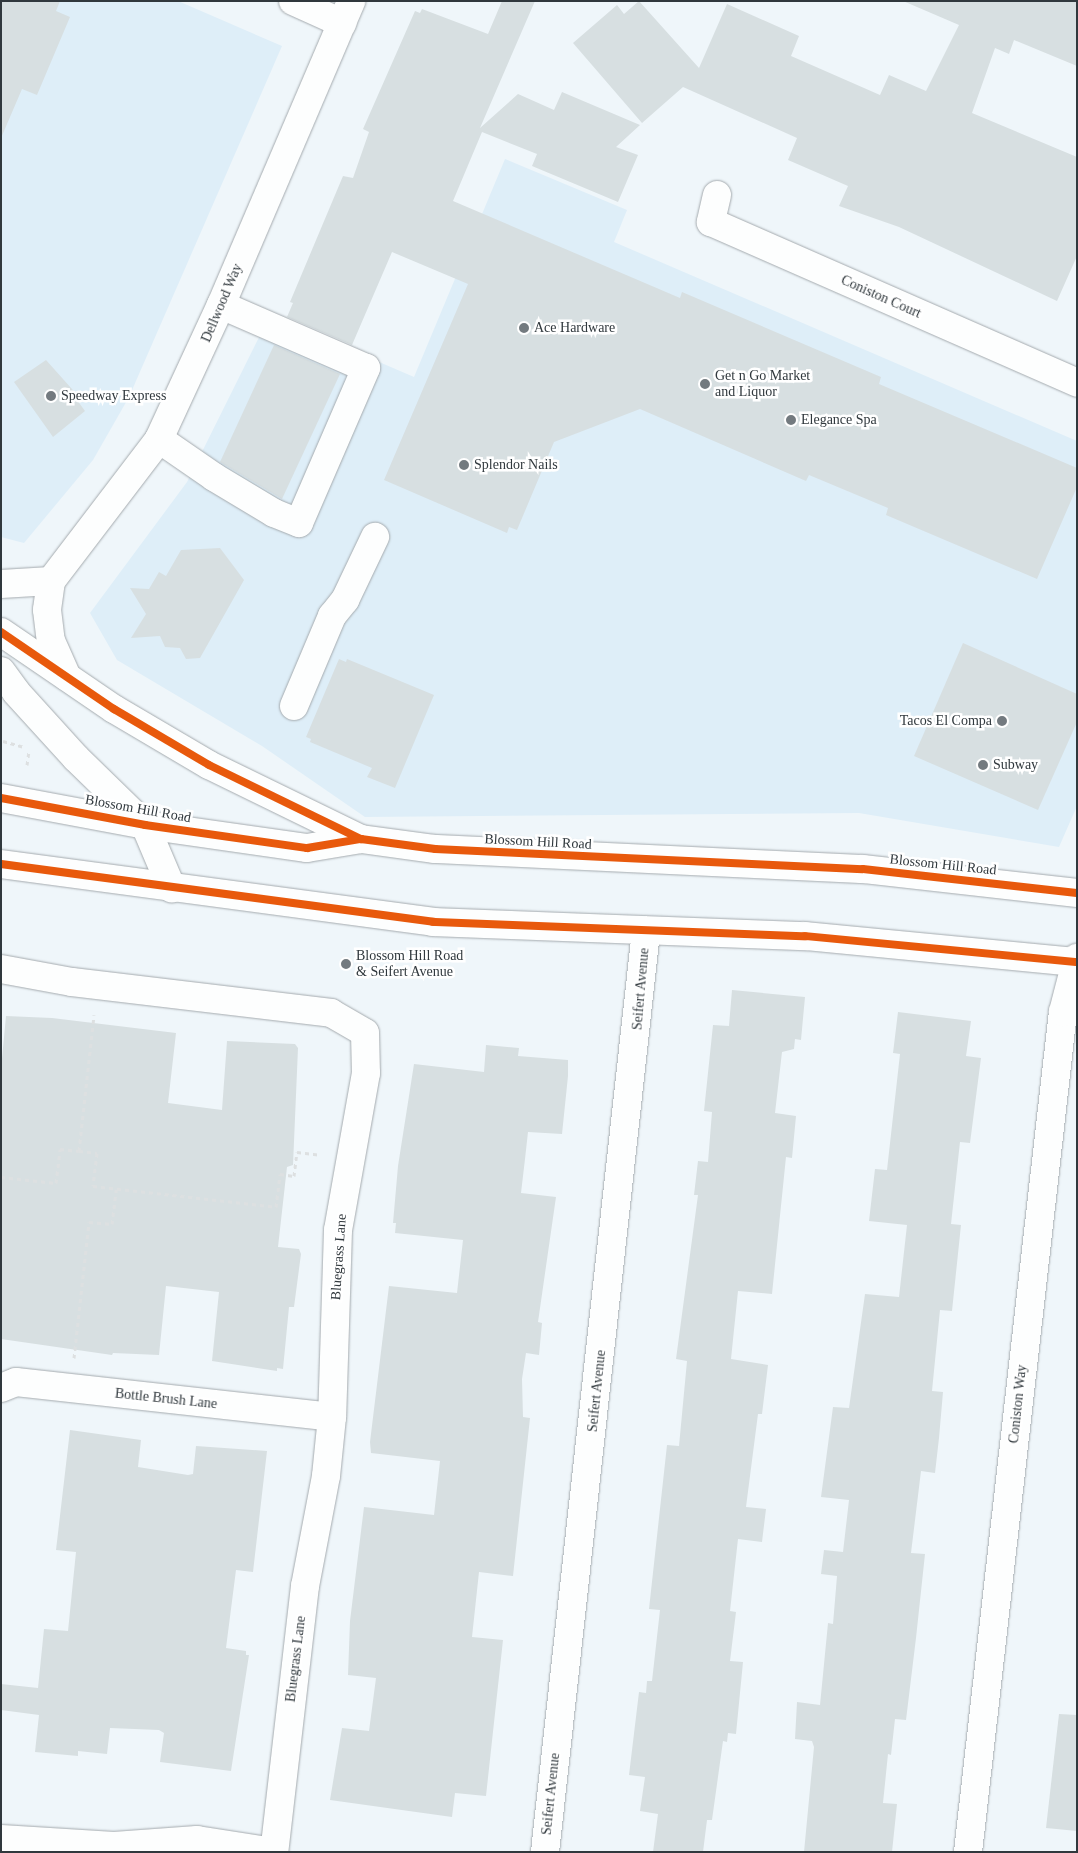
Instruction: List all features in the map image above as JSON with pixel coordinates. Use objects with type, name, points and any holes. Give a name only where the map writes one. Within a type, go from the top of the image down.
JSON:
[{"type":"street","points":[[293,1],[347,12]]},
{"type":"street","name":"Dellwood Way","points":[[51,581],[159,439],[221,305],[347,12]]},
{"type":"street","name":"Coniston Court","points":[[717,195],[711,222],[1077,383]]},
{"type":"street","points":[[159,439],[222,482],[274,512],[299,523],[366,368],[221,305]]},
{"type":"street","points":[[294,706],[332,616],[345,600],[375,537]]},
{"type":"street","points":[[1,584],[51,581],[47,610],[51,641],[68,679]]},
{"type":"street","points":[[1,632],[68,679],[209,765],[360,839]]},
{"type":"street","points":[[1,671],[16,692],[76,758],[145,825],[172,889]]},
{"type":"street","name":"Blossom Hill Road","points":[[1,798],[145,825],[307,848],[360,839],[453,850],[863,869],[1077,893]]},
{"type":"street","points":[[1,864],[172,889],[433,922],[805,936],[1076,961]]},
{"type":"street","name":"Seifert Avenue","points":[[544,1852],[642,991],[646,931]]},
{"type":"street","name":"Coniston Way","points":[[968,1852],[1063,1012],[1076,961]]},
{"type":"street","name":"Bluegrass Lane","points":[[1,969],[97,985],[331,1013],[365,1033],[366,1073],[338,1230],[332,1417],[326,1476],[305,1586],[274,1852]]},
{"type":"street","name":"Bottle Brush Lane","points":[[1,1388],[16,1382],[332,1417]]},
{"type":"street","points":[[1,1839],[114,1849],[197,1840],[274,1852]]},
{"type":"path","points":[[3,741],[35,750]]},
{"type":"path","points":[[27,765],[29,748]]},
{"type":"path","points":[[79,1151],[97,985]]},
{"type":"path","points":[[1,1177],[56,1183],[60,1149],[79,1151],[97,1153],[93,1186],[276,1207],[280,1174],[294,1176],[297,1152],[351,1158]]},
{"type":"path","points":[[70,1388],[89,1222],[112,1224],[116,1189]]},
{"type":"shaded area","points":[[1,1],[178,1],[282,46],[129,397],[93,460],[24,543],[1,537]]},
{"type":"shaded area","points":[[505,159],[627,210],[614,242],[1077,441],[1077,806],[1059,847],[859,813],[365,817],[262,746],[117,660],[90,613],[187,482],[270,315],[414,377]]},
{"type":"building","points":[[1,1],[60,1],[56,11],[70,17],[37,95],[22,89],[1,138]]},
{"type":"building","points":[[502,1],[535,1],[480,128],[518,94],[554,110],[562,92],[640,125],[616,147],[638,155],[618,202],[532,166],[537,154],[482,132],[453,201],[680,298],[682,292],[881,377],[879,384],[1077,468],[1077,487],[1037,579],[886,515],[888,508],[809,475],[806,481],[640,409],[554,442],[517,530],[509,527],[507,533],[384,480],[468,284],[392,252],[352,345],[287,317],[293,303],[290,302],[343,176],[353,178],[369,132],[363,129],[415,11],[420,13],[422,9],[488,34]]},
{"type":"building","points":[[639,1],[699,68],[727,4],[799,36],[791,56],[880,95],[889,75],[926,91],[959,25],[903,1],[1077,1],[1077,66],[1014,40],[1009,54],[995,48],[972,113],[1077,157],[1077,256],[1057,301],[899,227],[839,206],[848,186],[788,160],[797,138],[683,87],[642,123],[573,43],[617,5],[624,14]]},
{"type":"building","points":[[274,345],[340,374],[282,499],[220,462]]},
{"type":"building","name":"Speedway Express","points":[[46,360],[80,398],[77,400],[85,411],[53,437],[14,382]]},
{"type":"building","points":[[220,548],[244,580],[200,658],[186,659],[180,648],[165,647],[160,636],[131,638],[146,614],[130,588],[149,589],[159,572],[166,576],[181,550]]},
{"type":"building","points":[[963,643],[1077,694],[1077,722],[1038,810],[914,756]]},
{"type":"building","points":[[339,659],[346,662],[347,659],[434,695],[395,788],[367,777],[372,768],[310,742],[311,739],[306,737]]},
{"type":"building","points":[[732,990],[805,997],[801,1040],[795,1039],[794,1049],[782,1052],[775,1113],[796,1116],[792,1158],[786,1157],[772,1294],[738,1291],[731,1359],[768,1365],[762,1414],[758,1414],[746,1507],[766,1509],[762,1542],[738,1539],[730,1611],[736,1612],[730,1661],[743,1662],[736,1734],[728,1733],[727,1742],[723,1741],[712,1820],[707,1820],[703,1852],[653,1852],[658,1814],[640,1811],[645,1777],[629,1775],[639,1692],[646,1693],[647,1681],[652,1681],[660,1610],[649,1609],[667,1445],[679,1446],[687,1361],[676,1359],[698,1195],[694,1195],[698,1161],[708,1162],[712,1112],[704,1111],[713,1025],[729,1026]]},
{"type":"building","points":[[898,1012],[971,1021],[966,1056],[981,1058],[970,1143],[960,1142],[951,1224],[961,1225],[952,1311],[940,1310],[932,1391],[943,1392],[939,1438],[935,1473],[921,1471],[911,1553],[925,1554],[916,1638],[906,1720],[895,1719],[891,1755],[888,1754],[883,1803],[897,1804],[892,1852],[804,1852],[814,1747],[812,1741],[795,1739],[797,1702],[820,1705],[828,1623],[833,1624],[837,1576],[821,1574],[824,1550],[843,1552],[849,1500],[821,1497],[833,1407],[849,1408],[865,1294],[899,1297],[907,1225],[869,1221],[875,1169],[887,1170],[900,1054],[893,1053]]},
{"type":"building","points":[[6,1016],[52,1018],[176,1033],[168,1103],[222,1110],[227,1041],[295,1044],[298,1048],[293,1165],[287,1167],[278,1247],[299,1249],[301,1254],[294,1307],[289,1307],[283,1369],[277,1368],[277,1371],[212,1361],[219,1292],[166,1286],[159,1355],[113,1353],[112,1355],[1,1339],[1,1069]]},
{"type":"building","points":[[486,1045],[519,1048],[518,1056],[568,1060],[568,1076],[562,1134],[528,1132],[521,1193],[556,1197],[538,1322],[542,1323],[539,1355],[526,1353],[522,1379],[523,1417],[530,1418],[513,1576],[479,1572],[472,1637],[503,1640],[486,1796],[455,1793],[452,1817],[330,1800],[342,1728],[369,1731],[376,1678],[348,1675],[350,1621],[364,1507],[434,1515],[440,1461],[371,1453],[370,1442],[389,1286],[457,1293],[463,1240],[395,1233],[396,1223],[393,1223],[398,1166],[414,1064],[484,1072]]},
{"type":"building","points":[[70,1430],[141,1440],[138,1467],[188,1475],[193,1474],[196,1446],[267,1451],[253,1572],[236,1570],[226,1648],[246,1651],[246,1655],[249,1655],[231,1771],[160,1762],[164,1733],[159,1730],[110,1728],[107,1754],[78,1751],[78,1756],[35,1752],[39,1715],[1,1710],[1,1684],[38,1688],[44,1629],[68,1631],[76,1552],[56,1550]]},
{"type":"building","points":[[1059,1714],[1077,1715],[1077,1831],[1046,1828]]},
{"type":"cycle path","points":[[1,632],[114,709],[209,765],[361,839]]},
{"type":"cycle path","points":[[1,798],[145,825],[307,848],[361,839],[435,849],[863,869],[1077,893]]},
{"type":"cycle path","points":[[1,864],[433,922],[805,936],[1077,962]]},
{"type":"place","name":"Ace Hardware","points":[[524,328]]},
{"type":"place","name":"Get n Go Market and Liquor","points":[[705,384]]},
{"type":"place","name":"Speedway Express","points":[[51,396]]},
{"type":"place","name":"Elegance Spa","points":[[791,420]]},
{"type":"place","name":"Splendor Nails","points":[[464,465]]},
{"type":"place","name":"Tacos El Compa","points":[[1002,721]]},
{"type":"place","name":"Subway","points":[[983,765]]},
{"type":"place","name":"Blossom Hill Road & Seifert Avenue","points":[[346,964]]}]
